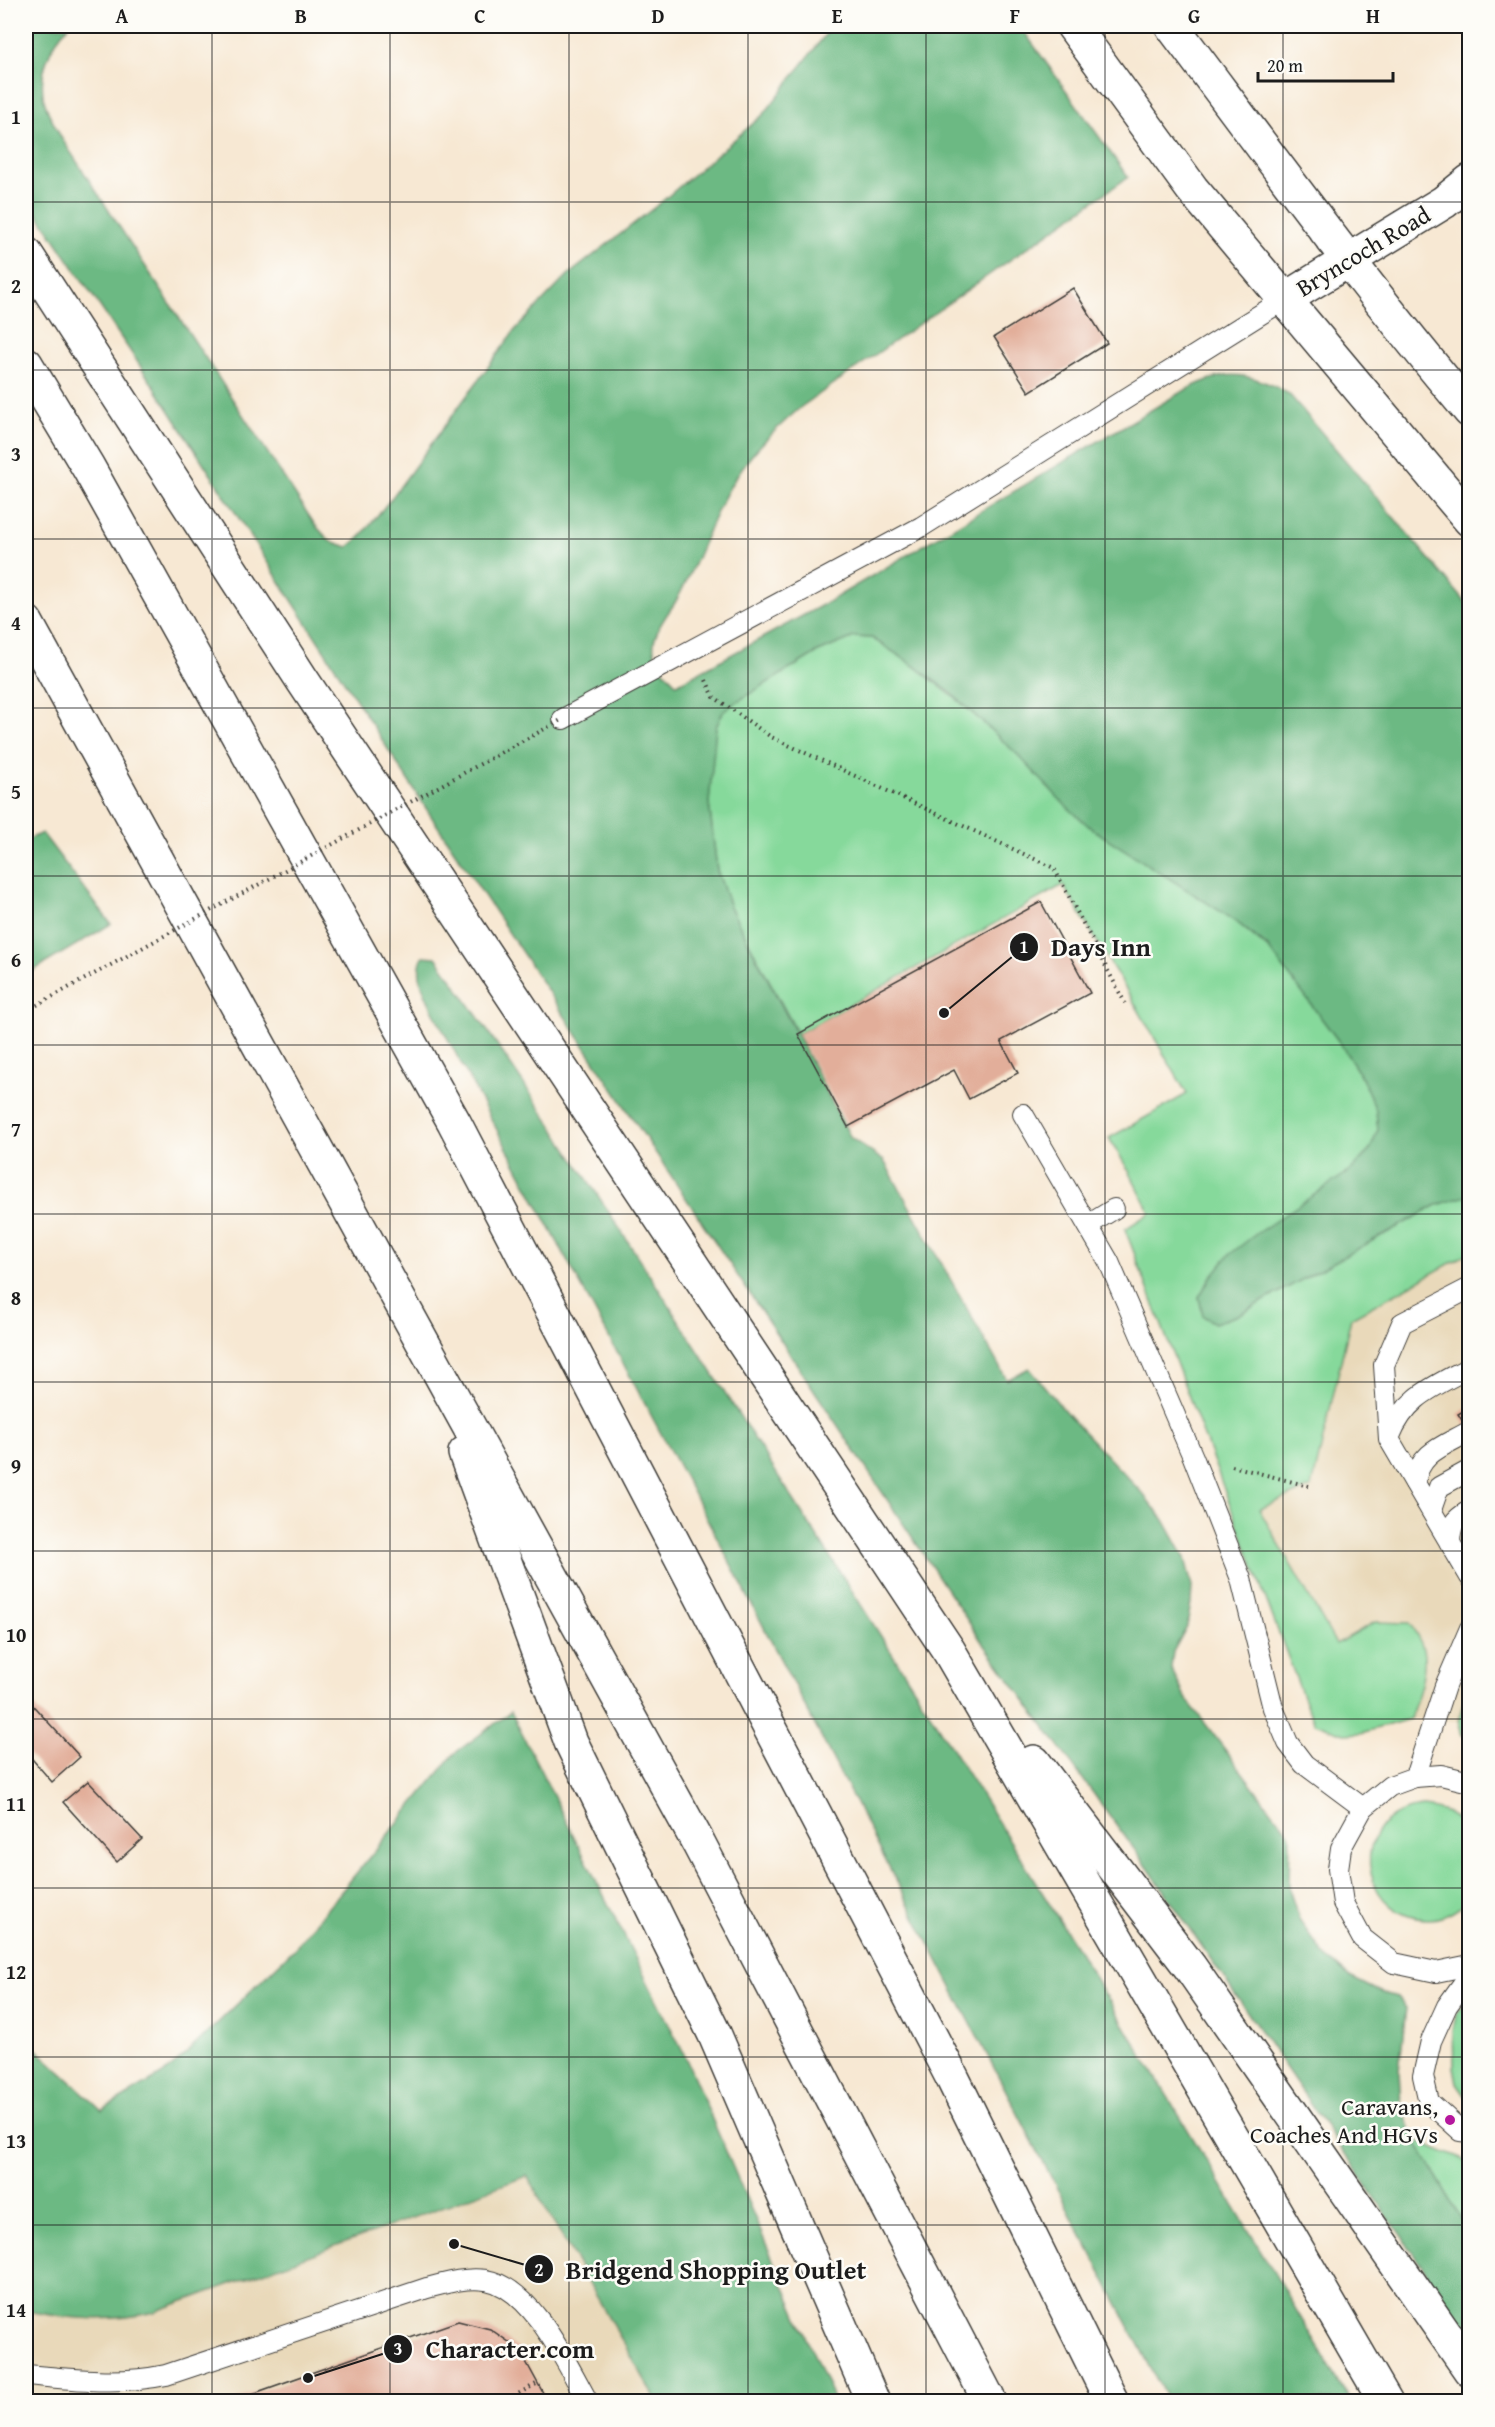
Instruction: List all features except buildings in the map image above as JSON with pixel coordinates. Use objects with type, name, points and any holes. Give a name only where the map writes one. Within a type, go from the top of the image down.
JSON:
[{"type":"main road","points":[[1073,26],[1192,189],[1470,520]]},
{"type":"main road","points":[[1172,26],[1428,363],[1470,411]]},
{"type":"main road","name":"Bryncoch Road","points":[[1285,299],[1444,202],[1470,181]]},
{"type":"main road","points":[[26,254],[303,681],[949,1651],[1386,2402]]},
{"type":"main road","points":[[26,364],[88,467],[454,1122],[953,2079],[1112,2402]]},
{"type":"main road","points":[[26,622],[699,1844],[990,2402]]},
{"type":"main road","points":[[427,1350],[572,1742],[714,2033],[873,2402]]},
{"type":"main road","points":[[949,1651],[1190,1967],[1470,2370]]},
{"type":"lane","points":[[563,719],[921,527],[1285,299]]},
{"type":"lane","points":[[1023,1114],[1109,1262],[1193,1457],[1241,1579],[1274,1708],[1288,1743],[1304,1764],[1363,1808]]},
{"type":"lane","points":[[1088,1225],[1114,1209]]},
{"type":"lane","points":[[1468,1568],[1450,1543],[1389,1439],[1384,1365],[1402,1323],[1470,1288]]},
{"type":"lane","points":[[1389,1439],[1397,1419],[1411,1401],[1470,1367]]},
{"type":"lane","points":[[1415,1483],[1416,1471],[1423,1458],[1470,1431]]},
{"type":"lane","points":[[1431,1510],[1439,1487],[1470,1470]]},
{"type":"lane","points":[[1450,1543],[1451,1528],[1456,1518],[1470,1510]]},
{"type":"lane","points":[[1416,1777],[1445,1686],[1470,1628]]},
{"type":"lane","points":[[1470,1782],[1441,1775],[1416,1777],[1390,1786],[1363,1808],[1341,1848],[1338,1869],[1343,1902],[1362,1938],[1394,1963],[1436,1972],[1470,1965]]},
{"type":"lane","points":[[1470,1974],[1448,2007],[1431,2041],[1423,2076],[1429,2102],[1461,2131],[1470,2132]]},
{"type":"lane","points":[[26,2375],[107,2381],[131,2381],[166,2375],[427,2288],[473,2279],[503,2286],[516,2295],[539,2321],[588,2402]]},
{"type":"path","points":[[693,649],[714,697],[771,736],[1054,868],[1125,1003]]},
{"type":"path","points":[[26,1011],[563,719]]},
{"type":"path","points":[[1193,1457],[1312,1487]]},
{"type":"path","points":[[503,2402],[568,2367]]},
{"type":"shaded area","points":[[1469,1253],[1470,1683],[1458,1721],[1410,1719],[1419,1693],[1375,1622],[1336,1644],[1259,1509],[1312,1487],[1351,1318]]},
{"type":"shaded area","points":[[528,2176],[657,2401],[26,2401],[26,2311],[59,2317],[154,2312]]},
{"type":"green space","points":[[26,26],[69,26],[56,41],[44,69],[44,100],[49,115],[62,139],[315,525],[330,541],[348,547],[360,537],[390,500],[516,329],[568,275],[660,203],[764,114],[832,26],[1020,26],[1128,177],[801,407],[766,440],[743,467],[727,492],[692,570],[655,637],[654,650],[663,669],[677,684],[828,602],[1178,394],[1221,376],[1246,376],[1289,394],[1469,606],[1469,1195],[1437,1205],[1238,1315],[1215,1323],[1203,1316],[1199,1297],[1210,1278],[1229,1255],[1351,1170],[1370,1150],[1378,1130],[1376,1110],[1362,1078],[1340,1043],[1267,946],[1234,920],[1092,829],[1065,805],[1017,754],[951,693],[872,638],[854,637],[816,653],[723,712],[716,727],[709,803],[717,870],[730,907],[851,1138],[884,1161],[1007,1380],[1029,1368],[1070,1417],[1142,1493],[1164,1520],[1185,1558],[1192,1586],[1191,1603],[1187,1626],[1173,1652],[1171,1668],[1185,1697],[1290,1835],[1289,1889],[1299,1919],[1323,1954],[1350,1977],[1380,1992],[1397,1997],[1406,2008],[1399,2072],[1401,2105],[1415,2140],[1469,2232],[1469,2334],[1148,1868],[978,1636],[431,816],[153,385],[26,197]]},
{"type":"green space","points":[[854,637],[872,638],[906,660],[960,702],[1017,754],[1170,878],[1234,920],[1272,952],[1340,1043],[1362,1078],[1376,1110],[1378,1130],[1370,1150],[1351,1170],[1256,1234],[1199,1297],[1203,1316],[1215,1323],[1238,1315],[1437,1205],[1469,1195],[1469,1253],[1351,1318],[1312,1487],[1259,1509],[1336,1644],[1375,1622],[1410,1623],[1421,1642],[1424,1667],[1410,1719],[1361,1733],[1344,1734],[1315,1723],[1307,1707],[1125,1229],[1150,1213],[1109,1138],[1187,1094],[1063,885],[798,1034],[730,907],[717,870],[709,803],[716,727],[723,712],[736,702],[816,653]]},
{"type":"green space","points":[[42,833],[111,924],[26,975],[26,840]]},
{"type":"green space","points":[[423,956],[436,957],[482,1022],[701,1354],[931,1714],[1073,1942],[1350,2401],[1168,2401],[713,1530],[436,1017],[420,979],[420,964]]},
{"type":"green space","points":[[1469,1683],[1469,1735],[1462,1735],[1458,1721]]},
{"type":"green space","points":[[511,1712],[684,2054],[834,2401],[657,2401],[527,2176],[154,2312],[121,2318],[90,2319],[26,2311],[26,2040],[102,2110],[168,2071],[294,1949],[455,1753]]},
{"type":"green space","points":[[1423,1807],[1437,1809],[1448,1814],[1469,1829],[1469,1897],[1452,1913],[1430,1919],[1408,1916],[1391,1906],[1379,1892],[1371,1874],[1370,1856],[1374,1838],[1386,1822],[1406,1810]]},
{"type":"green space","points":[[1469,2001],[1469,2100],[1457,2083],[1453,2031],[1456,2014]]},
{"type":"green space","points":[[1415,2140],[1469,2162],[1469,2232]]},
{"type":"place","name":"Days Inn","points":[[944,1013]]},
{"type":"place","name":"Caravans, Coaches And HGVs","points":[[1450,2120]]},
{"type":"place","name":"Bridgend Shopping Outlet","points":[[454,2244]]},
{"type":"place","name":"Character.com","points":[[308,2378]]}]
